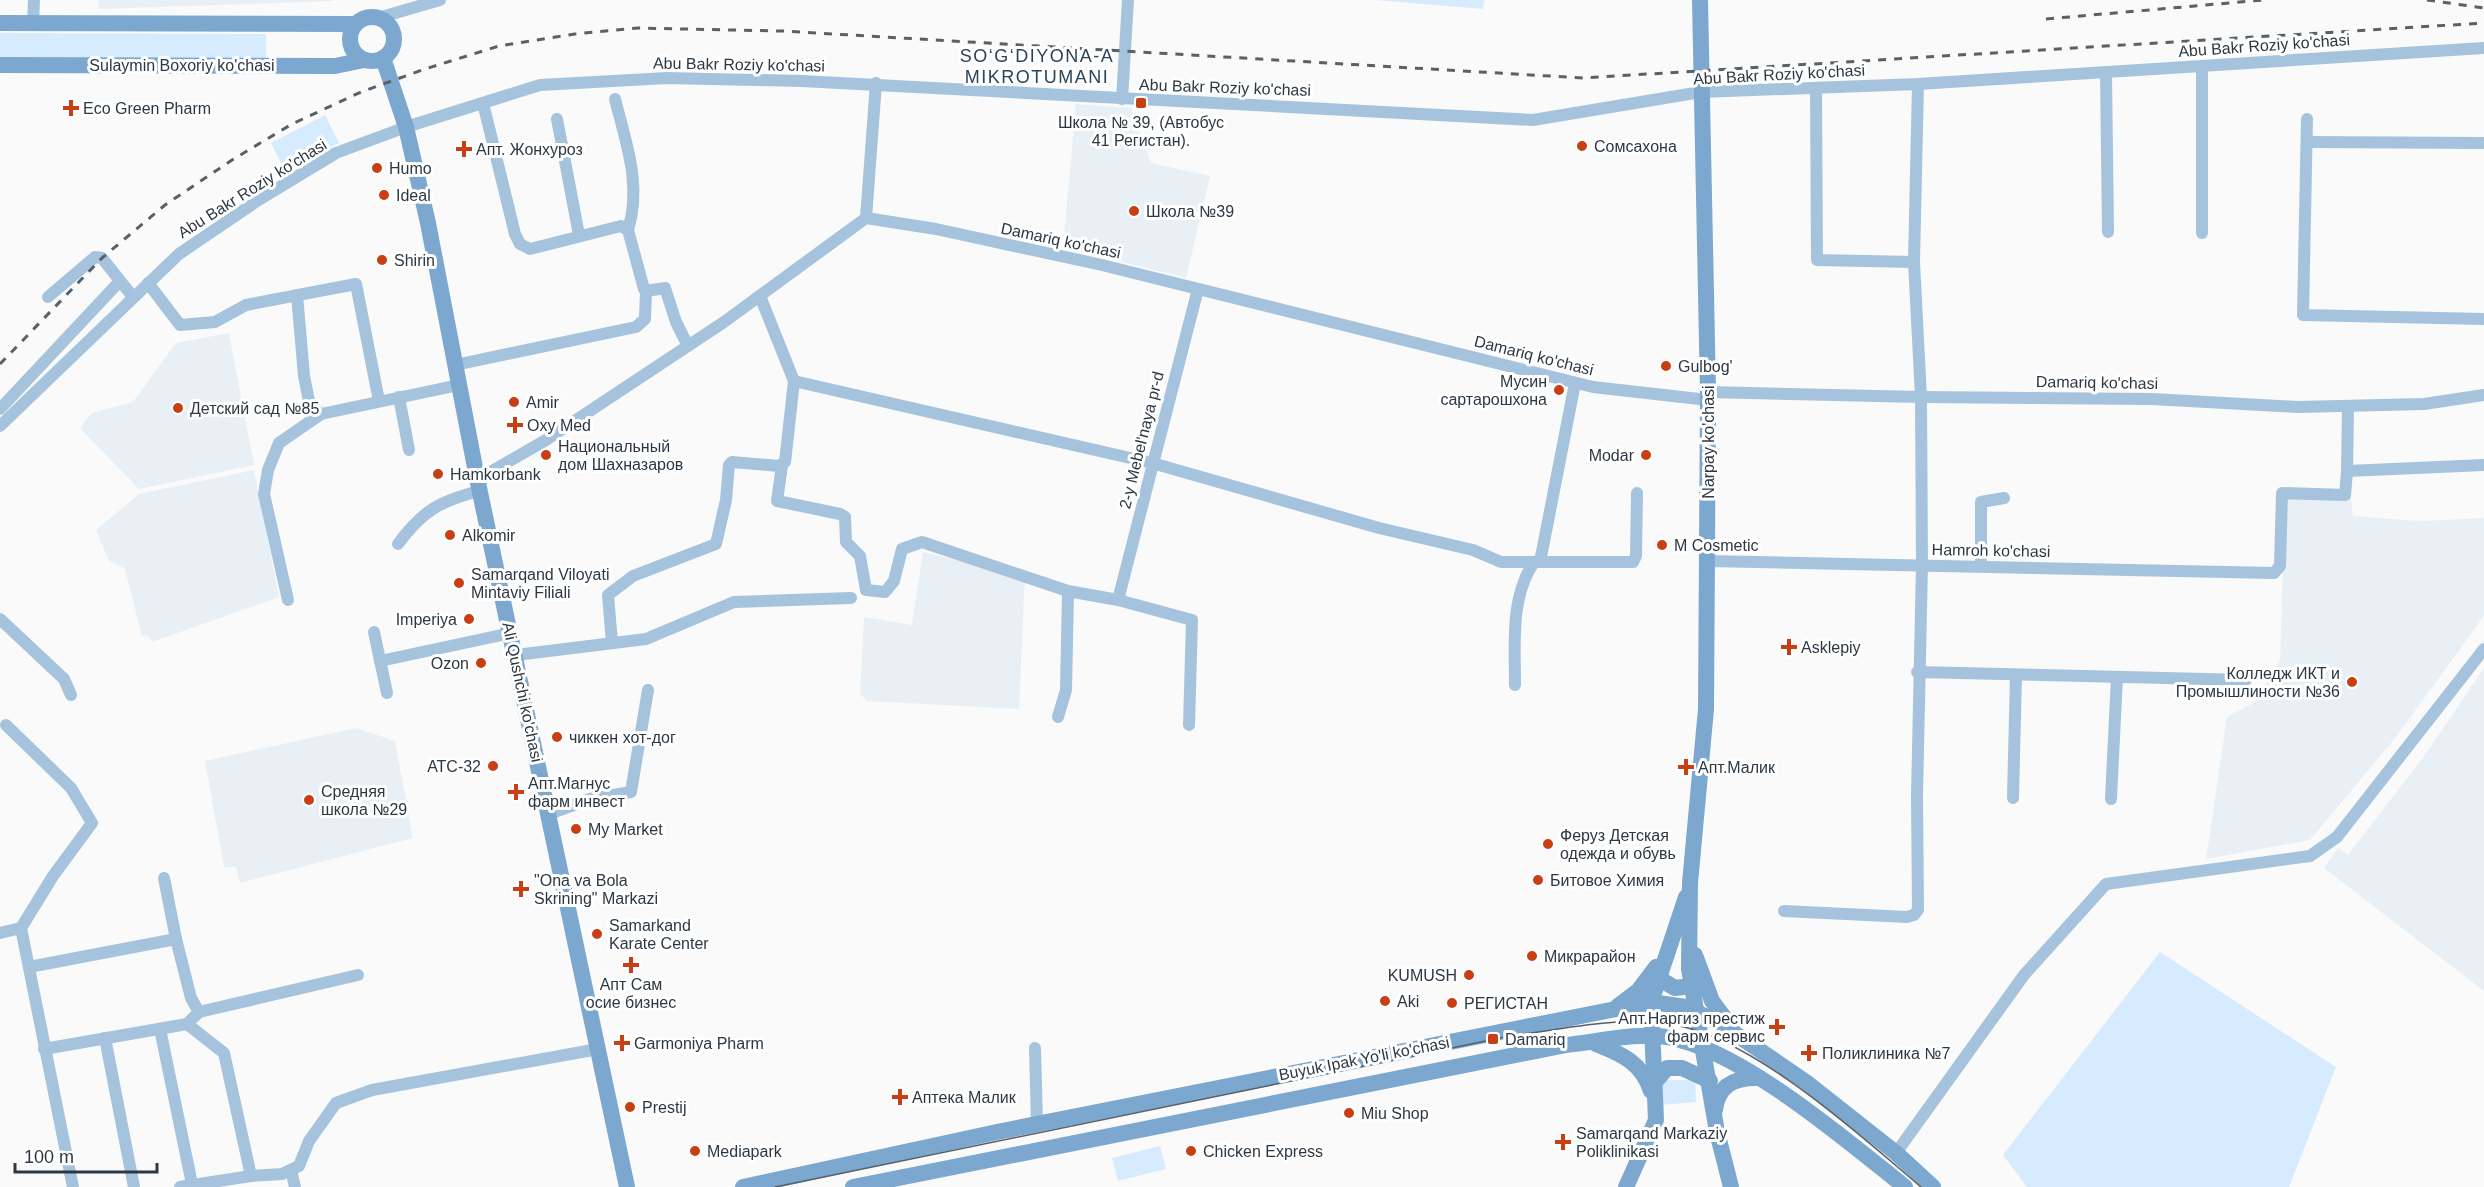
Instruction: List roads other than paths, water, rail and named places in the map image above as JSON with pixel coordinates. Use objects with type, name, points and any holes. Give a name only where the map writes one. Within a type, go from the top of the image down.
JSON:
[{"type":"main road","points":[[375,0],[378,18]]},
{"type":"main road","name":"Narpay ko'chasi","points":[[1700,0],[1708,396],[1706,709],[1690,884],[1689,934],[1691,986],[1695,1011],[1731,1187]]},
{"type":"main road","points":[[365,17],[378,18],[385,21],[393,33],[392,48],[383,58],[364,60],[350,45],[351,30],[365,17]]},
{"type":"main road","points":[[0,24],[355,24]]},
{"type":"main road","points":[[335,25],[346,39],[346,54],[335,66]]},
{"type":"main road","name":"Ali Qushchi ko'chasi","points":[[383,58],[406,127],[428,223],[479,487],[627,1187]]},
{"type":"main road","name":"Sulaymin Boxoriy ko'chasi","points":[[0,64],[335,66],[364,60]]},
{"type":"main road","name":"Narpay ko'chasi","points":[[1626,1187],[1656,1120],[1651,1002],[1690,884]]},
{"type":"main road","points":[[1689,934],[1696,963],[1712,1001],[1738,1036]]},
{"type":"main road","points":[[1612,1010],[1638,991],[1670,942]]},
{"type":"main road","points":[[1658,978],[1675,988],[1691,986]]},
{"type":"main road","name":"Buyuk Ipak Yo'li ko'chasi","points":[[743,1187],[1037,1124],[1651,1002],[1669,1003],[1695,1011],[1738,1036],[1806,1082],[1896,1154],[1933,1187]]},
{"type":"main road","name":"Buyuk Ipak Yo'li ko'chasi","points":[[853,1187],[1555,1047],[1653,1036],[1701,1046],[1756,1078],[1817,1118],[1905,1187]]},
{"type":"main road","points":[[1593,1042],[1630,1059],[1642,1070],[1655,1105]]},
{"type":"main road","points":[[1654,1082],[1667,1068],[1682,1068],[1710,1081]]},
{"type":"main road","points":[[1715,1114],[1720,1091],[1737,1080],[1756,1078]]},
{"type":"street","points":[[33,24],[34,0]]},
{"type":"street","points":[[378,18],[440,0]]},
{"type":"street","points":[[1122,99],[1128,0]]},
{"type":"street","name":"Abu Bakr Roziy ko'chasi","points":[[0,426],[179,254],[317,164],[336,153],[406,127],[540,85],[667,78],[876,83],[1122,99],[1304,106],[1427,116],[1533,120],[1701,92],[1918,84],[2484,48]]},
{"type":"street","points":[[2202,66],[2202,233]]},
{"type":"street","points":[[2106,72],[2108,232]]},
{"type":"street","points":[[398,544],[420,517],[443,501],[479,487],[494,470],[546,440],[688,346],[866,218],[876,83]]},
{"type":"street","points":[[1784,911],[1907,917],[1914,915],[1918,910],[1917,672],[1922,565],[1922,398],[1914,262],[1918,84]]},
{"type":"street","points":[[1816,88],[1817,261],[1914,262]]},
{"type":"street","points":[[455,365],[636,327],[645,319],[646,291],[628,230],[634,209],[634,176],[615,99]]},
{"type":"street","points":[[483,103],[515,234],[520,244],[530,249],[621,226],[628,230]]},
{"type":"street","points":[[557,119],[579,236]]},
{"type":"street","points":[[2307,119],[2303,315],[2484,319]]},
{"type":"street","points":[[2307,142],[2484,143]]},
{"type":"street","name":"Damariq ko'chasi","points":[[866,218],[936,229],[1069,258],[1593,387],[1708,396],[2152,399],[2348,408],[2424,404],[2484,395]]},
{"type":"street","points":[[48,297],[95,256],[102,258],[133,297]]},
{"type":"street","points":[[0,409],[120,281]]},
{"type":"street","points":[[148,283],[180,325],[215,322],[246,305],[356,284],[379,402]]},
{"type":"street","points":[[646,291],[666,288],[676,322],[688,346]]},
{"type":"street","name":"2-y Mebel'naya pr-d","points":[[1118,600],[1198,289]]},
{"type":"street","points":[[297,295],[310,406],[321,414]]},
{"type":"street","points":[[760,296],[794,381],[785,462],[782,465],[777,501],[840,514],[845,518],[846,542],[860,556],[866,590],[885,592],[894,581],[902,549],[922,542],[1068,591],[1118,600],[1192,620],[1189,725]]},
{"type":"street","points":[[794,381],[1152,463],[1379,528],[1473,550],[1501,562],[1633,562],[1636,556],[1637,493]]},
{"type":"street","points":[[1515,685],[1515,631],[1519,593],[1525,576],[1537,562],[1575,382]]},
{"type":"street","points":[[288,600],[264,494],[268,470],[279,444],[321,414],[459,385]]},
{"type":"street","points":[[399,398],[409,450]]},
{"type":"street","points":[[2348,408],[2347,471],[2484,465]]},
{"type":"street","points":[[612,643],[608,595],[633,576],[716,544],[726,500],[729,465],[732,462],[782,465]]},
{"type":"street","name":"Hamroh ko'chasi","points":[[1707,561],[2274,573],[2280,566],[2282,493],[2345,495],[2347,471]]},
{"type":"street","points":[[1981,566],[1981,502],[2004,498]]},
{"type":"street","points":[[1058,717],[1064,705],[1066,690],[1068,591]]},
{"type":"street","points":[[516,655],[646,639],[734,602],[850,598]]},
{"type":"street","points":[[0,619],[64,679],[71,695]]},
{"type":"street","points":[[374,632],[387,693]]},
{"type":"street","points":[[380,661],[511,633]]},
{"type":"street","points":[[1896,1154],[2024,975],[2106,884],[2310,856],[2337,837],[2484,650]]},
{"type":"street","points":[[1917,672],[2246,680]]},
{"type":"street","points":[[2013,798],[2016,675]]},
{"type":"street","points":[[2111,799],[2117,677]]},
{"type":"street","points":[[549,814],[590,798],[631,792],[648,690]]},
{"type":"street","points":[[6,725],[71,788],[92,823],[53,876],[21,928],[73,1187]]},
{"type":"street","points":[[164,879],[191,998],[199,1012]]},
{"type":"street","points":[[0,933],[21,928]]},
{"type":"street","points":[[29,967],[176,939]]},
{"type":"street","points":[[44,1049],[187,1024],[199,1012],[358,975]]},
{"type":"street","points":[[187,1024],[224,1053],[251,1176]]},
{"type":"street","points":[[160,1029],[186,1186],[291,1170],[299,1166],[309,1141],[336,1103],[372,1090],[598,1049]]},
{"type":"street","points":[[105,1038],[134,1187]]},
{"type":"street","points":[[1035,1048],[1037,1124]]},
{"type":"street","points":[[291,1170],[295,1187]]},
{"type":"tram line","points":[[775,1187],[1515,1035],[1615,1022],[1656,1022],[1675,1025],[1706,1034],[1738,1049],[1805,1092],[1921,1187]]},
{"type":"railway","points":[[2046,19],[2263,0]]},
{"type":"railway","points":[[2427,0],[2484,8]]},
{"type":"railway","points":[[0,364],[102,258],[165,205],[232,160],[292,124],[361,92],[425,69],[499,46],[575,34],[638,28],[782,31],[1583,78],[2484,23]]},
{"type":"place","name":"Школа № 39, (Автобус 41 Регистан).","points":[[1141,103]]},
{"type":"place","name":"Eco Green Pharm","points":[[71,108]]},
{"type":"place","name":"Сомсахона","points":[[1582,146]]},
{"type":"place","name":"Апт. Жонхуроз","points":[[464,149]]},
{"type":"place","name":"Humo","points":[[377,168]]},
{"type":"place","name":"Ideal","points":[[384,195]]},
{"type":"place","name":"Школа №39","points":[[1134,211]]},
{"type":"place","name":"Shirin","points":[[382,260]]},
{"type":"place","name":"Gulbog'","points":[[1666,366]]},
{"type":"place","name":"Мусин сартарошхона","points":[[1559,390]]},
{"type":"place","name":"Amir","points":[[514,402]]},
{"type":"place","name":"Детский сад №85","points":[[178,408]]},
{"type":"place","name":"Oxy Med","points":[[515,425]]},
{"type":"place","name":"Национальный дом Шахназаров","points":[[546,455]]},
{"type":"place","name":"Modar","points":[[1646,455]]},
{"type":"place","name":"Hamkorbank","points":[[438,474]]},
{"type":"place","name":"Alkomir","points":[[450,535]]},
{"type":"place","name":"M Cosmetic","points":[[1662,545]]},
{"type":"place","name":"Samarqand Viloyati Mintaviy Filiali","points":[[459,583]]},
{"type":"place","name":"Imperiya","points":[[469,619]]},
{"type":"place","name":"Asklepiy","points":[[1789,647]]},
{"type":"place","name":"Ozon","points":[[481,663]]},
{"type":"place","name":"Колледж ИКТ и Промышлиности №36","points":[[2352,682]]},
{"type":"place","name":"чиккен хот-дог","points":[[557,737]]},
{"type":"place","name":"АТС-32","points":[[493,766]]},
{"type":"place","name":"Апт.Малик","points":[[1686,767]]},
{"type":"place","name":"Апт.Магнус фарм инвест","points":[[516,792]]},
{"type":"place","name":"Средняя школа №29","points":[[309,800]]},
{"type":"place","name":"My Market","points":[[576,829]]},
{"type":"place","name":"Феруз Детская одежда и обувь","points":[[1548,844]]},
{"type":"place","name":"Битовое Химия","points":[[1538,880]]},
{"type":"place","name":"\"Ona va Bola Skrining\" Markazi","points":[[521,889]]},
{"type":"place","name":"Samarkand Karate Center","points":[[597,934]]},
{"type":"place","name":"Микрарайон","points":[[1532,956]]},
{"type":"place","name":"Апт Сам осие бизнес","points":[[631,965]]},
{"type":"place","name":"KUMUSH","points":[[1469,975]]},
{"type":"place","name":"Aki","points":[[1385,1001]]},
{"type":"place","name":"РЕГИСТАН","points":[[1452,1003]]},
{"type":"place","name":"Апт.Наргиз престиж фарм сервис","points":[[1777,1027]]},
{"type":"place","name":"Damariq","points":[[1493,1039]]},
{"type":"place","name":"Garmoniya Pharm","points":[[622,1043]]},
{"type":"place","name":"Поликлиника №7","points":[[1809,1053]]},
{"type":"place","name":"Аптека Малик","points":[[900,1097]]},
{"type":"place","name":"Prestij","points":[[630,1107]]},
{"type":"place","name":"Miu Shop","points":[[1349,1113]]},
{"type":"place","name":"Samarqand Markaziy Poliklinikasi","points":[[1563,1142]]},
{"type":"place","name":"Mediapark","points":[[695,1151]]},
{"type":"place","name":"Chicken Express","points":[[1191,1151]]},
{"type":"district","name":"SO‘G‘DIYONA-А MIKROTUMANI","points":[[1037,66]]}]
